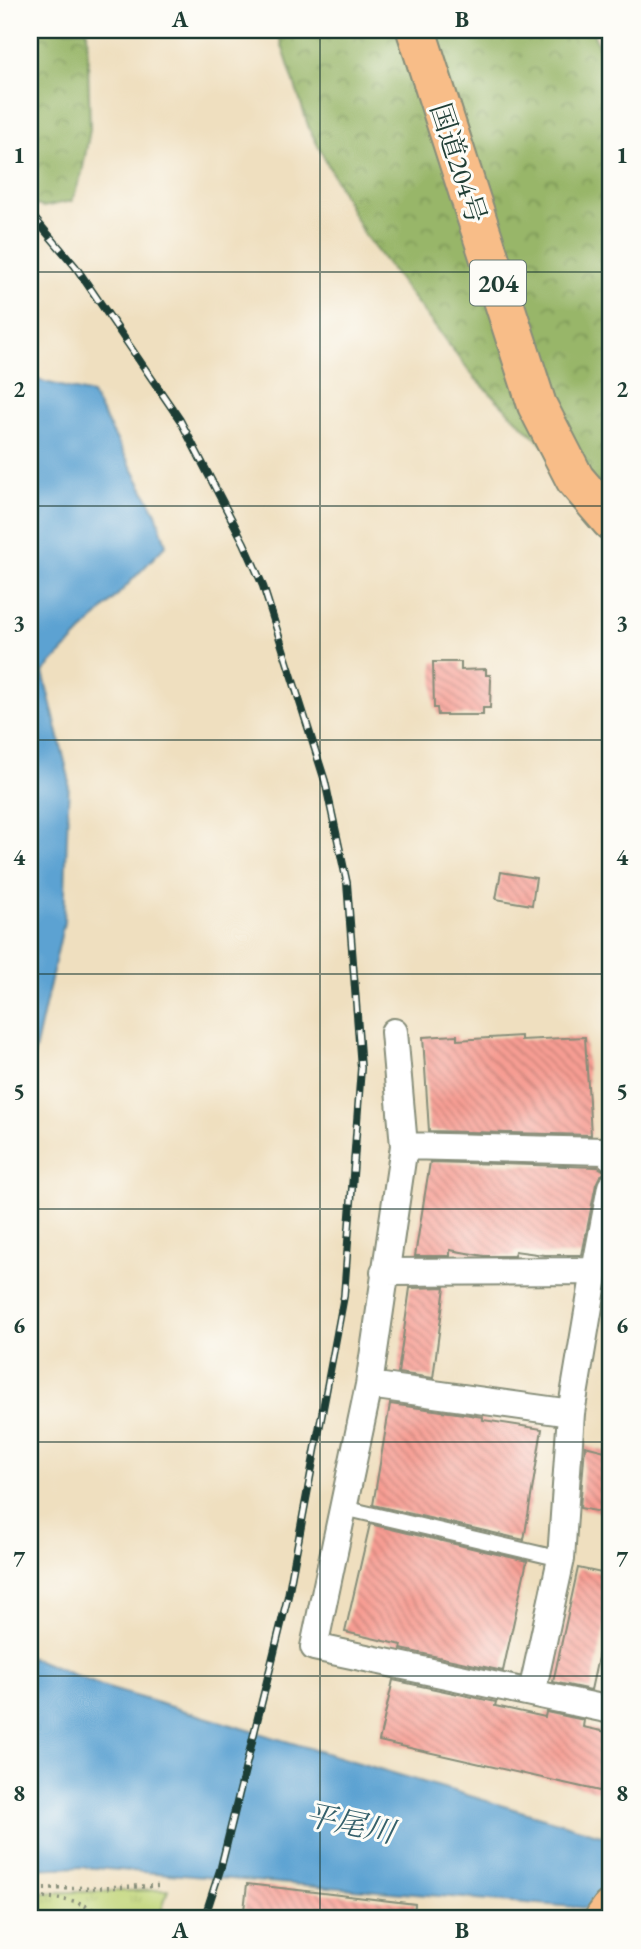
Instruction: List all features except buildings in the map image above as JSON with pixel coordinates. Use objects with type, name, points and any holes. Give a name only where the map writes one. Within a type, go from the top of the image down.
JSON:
[{"type":"highway","name":"国道204号","points":[[416,30],[537,405],[575,479],[611,521]]},
{"type":"highway","points":[[604,1919],[611,1909]]},
{"type":"street","points":[[394,1032],[404,1146],[369,1385],[314,1647],[611,1710]]},
{"type":"street","points":[[404,1146],[605,1151],[611,1157]]},
{"type":"street","points":[[532,1692],[561,1559],[571,1413],[611,1187]]},
{"type":"street","points":[[384,1272],[595,1271]]},
{"type":"street","points":[[369,1385],[571,1413]]},
{"type":"lane","points":[[344,1508],[561,1559]]},
{"type":"path","points":[[30,1889],[161,1886]]},
{"type":"path","points":[[42,1889],[43,1898]]},
{"type":"path","points":[[30,1897],[64,1898],[94,1909],[103,1919]]},
{"type":"green space","points":[[30,30],[87,30],[90,129],[82,173],[72,201],[43,207],[30,203]]},
{"type":"green space","points":[[277,30],[592,30],[604,60],[611,69],[611,502],[590,492],[474,377],[363,233],[309,128]]},
{"type":"green space","points":[[168,1890],[159,1919],[30,1919],[30,1893]]},
{"type":"water","points":[[30,378],[92,394],[156,513],[166,545],[43,672],[69,778],[64,922],[30,1073]]},
{"type":"water","points":[[30,1125],[38,1200],[30,1286]]},
{"type":"water","name":"平尾川","points":[[30,1657],[101,1686],[611,1838],[611,1910],[82,1867],[30,1869]]},
{"type":"waterway","points":[[38,1909],[39,1919]]},
{"type":"railway","points":[[30,213],[75,266],[180,420],[244,543],[263,586],[325,781],[347,883],[361,1068],[344,1296],[288,1596],[221,1867],[204,1919]]}]
